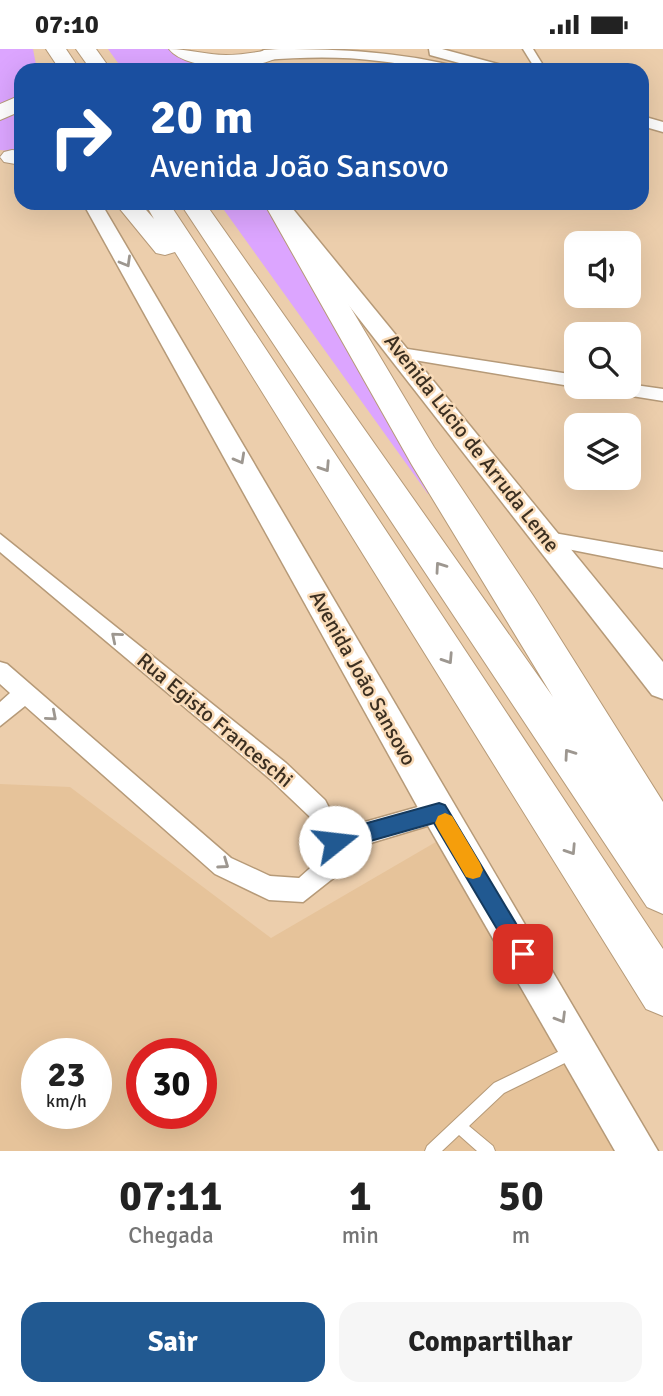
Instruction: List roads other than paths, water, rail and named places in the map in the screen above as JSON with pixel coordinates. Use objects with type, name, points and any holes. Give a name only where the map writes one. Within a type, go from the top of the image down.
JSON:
[{"type":"highway","points":[[180,49],[193,56],[214,60],[257,61]]},
{"type":"highway","points":[[133,210],[156,235],[299,426]]},
{"type":"highway","points":[[161,210],[663,992]]},
{"type":"highway","points":[[197,210],[663,891]]},
{"type":"highway","points":[[281,210],[422,456],[521,608],[663,842]]},
{"type":"main road","points":[[422,49],[477,63]]},
{"type":"main road","points":[[453,49],[488,63]]},
{"type":"main road","points":[[257,61],[307,51],[359,53],[414,63]]},
{"type":"main road","points":[[301,63],[334,60],[360,63]]},
{"type":"main road","points":[[257,61],[279,63]]},
{"type":"main road","name":"Avenida João Sansovo","points":[[96,210],[439,812],[638,1151]]},
{"type":"main road","name":"Avenida Lúcio de Arruda Leme","points":[[283,210],[401,353],[663,685]]},
{"type":"street","points":[[401,353],[564,379]]},
{"type":"street","points":[[641,391],[663,395]]},
{"type":"street","points":[[548,539],[663,560]]},
{"type":"street","name":"Rua Egisto Franceschi","points":[[0,541],[278,771],[317,808],[335,842]]},
{"type":"street","points":[[0,671],[223,866],[269,888],[303,890],[328,868],[335,842],[439,812]]},
{"type":"street","points":[[0,716],[25,693]]},
{"type":"lane","points":[[432,1151],[499,1089],[579,1049]]},
{"type":"lane","points":[[460,1126],[488,1151]]}]
